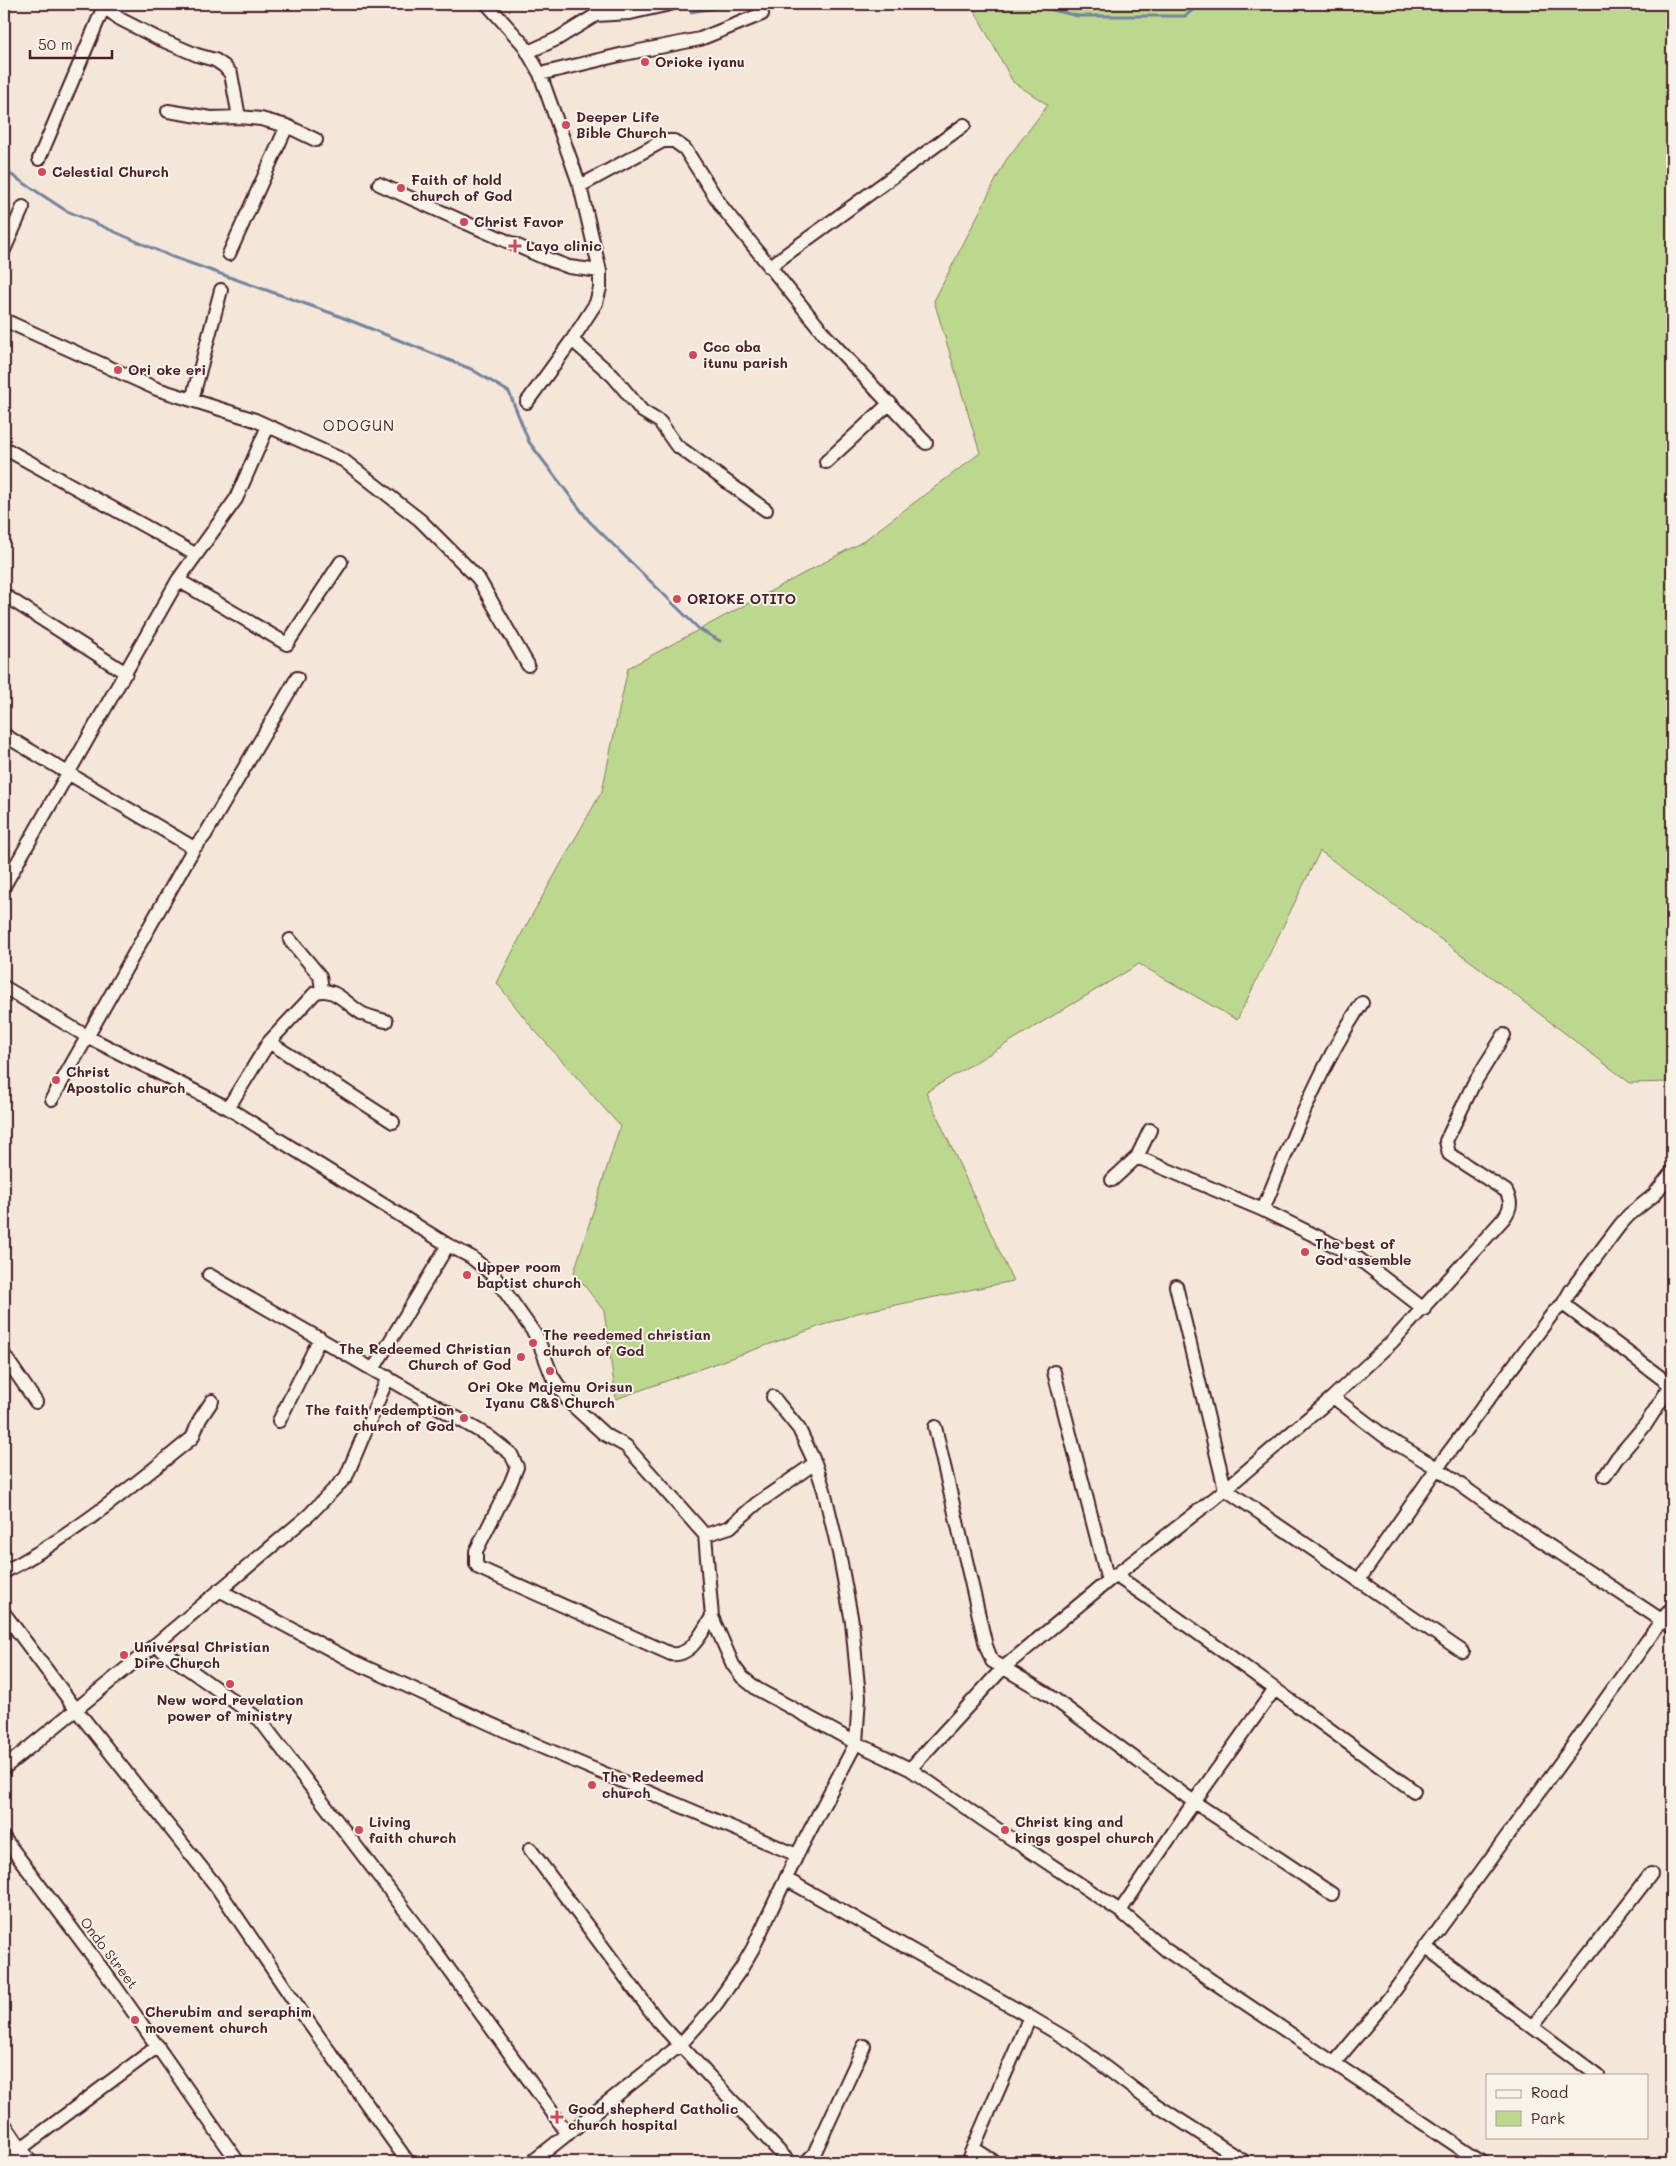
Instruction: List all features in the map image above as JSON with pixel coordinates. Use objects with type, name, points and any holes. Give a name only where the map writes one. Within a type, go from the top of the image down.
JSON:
[{"type":"street","points":[[528,52],[557,39],[596,15],[630,13],[670,4]]},
{"type":"street","points":[[39,159],[105,5],[120,19],[156,38],[191,53],[214,60],[224,66],[231,74],[239,116]]},
{"type":"street","points":[[494,6],[523,44],[540,74],[580,186],[600,271],[600,288],[596,303],[527,402]]},
{"type":"street","points":[[540,74],[624,54],[700,39],[762,14]]},
{"type":"street","points":[[168,112],[211,118],[239,116],[261,119],[287,126],[316,140]]},
{"type":"street","points":[[769,267],[964,125]]},
{"type":"street","points":[[229,254],[287,126]]},
{"type":"street","points":[[580,186],[663,141],[674,141],[685,149],[722,207],[769,267],[825,335],[926,443]]},
{"type":"street","points":[[379,184],[540,256],[569,267],[600,271]]},
{"type":"street","points":[[4,250],[24,207]]},
{"type":"street","points":[[192,400],[221,290]]},
{"type":"street","points":[[4,320],[157,389],[268,426],[343,460],[426,526],[478,578],[528,665]]},
{"type":"street","points":[[572,340],[612,376],[642,411],[660,422],[676,445],[766,510]]},
{"type":"street","points":[[826,462],[890,403]]},
{"type":"street","points":[[4,886],[178,580],[236,499],[268,426]]},
{"type":"street","points":[[4,448],[195,554]]},
{"type":"street","points":[[178,580],[287,644],[341,562]]},
{"type":"street","points":[[4,595],[126,673]]},
{"type":"street","points":[[52,1099],[194,848],[205,835],[297,678]]},
{"type":"street","points":[[4,735],[66,774],[194,848]]},
{"type":"street","points":[[290,940],[320,976],[322,989]]},
{"type":"street","points":[[4,987],[88,1037],[228,1108],[448,1245],[476,1260],[494,1276],[537,1337],[552,1376],[569,1402],[597,1428],[626,1446],[704,1536],[712,1617],[733,1665],[742,1677],[756,1689],[910,1769],[982,1820],[1120,1911],[1166,1950],[1481,2162]]},
{"type":"street","points":[[228,1108],[269,1042],[308,1000],[322,989],[332,991],[364,1014],[386,1021]]},
{"type":"street","points":[[1263,1210],[1309,1100],[1340,1036],[1362,1003]]},
{"type":"street","points":[[910,1769],[1003,1668],[1111,1578],[1225,1489],[1333,1397],[1424,1309],[1504,1218],[1511,1206],[1511,1198],[1506,1191],[1449,1154],[1446,1141],[1473,1085],[1504,1036]]},
{"type":"street","points":[[269,1042],[392,1122]]},
{"type":"street","points":[[1112,1180],[1137,1157],[1150,1130]]},
{"type":"street","points":[[1137,1157],[1263,1210],[1359,1259],[1424,1309]]},
{"type":"street","points":[[1358,1581],[1437,1468],[1553,1313],[1563,1304],[1620,1225],[1629,1215],[1654,1195],[1672,1172]]},
{"type":"street","points":[[374,1368],[448,1245]]},
{"type":"street","points":[[209,1275],[374,1368],[488,1436],[504,1447],[516,1460],[517,1467],[511,1482],[476,1552],[476,1564],[479,1568],[671,1654],[685,1653],[712,1617]]},
{"type":"street","points":[[1176,1286],[1225,1489],[1462,1652]]},
{"type":"street","points":[[1563,1304],[1671,1385],[1646,1424],[1605,1476]]},
{"type":"street","points":[[279,1421],[320,1338]]},
{"type":"street","points":[[4,1355],[36,1402]]},
{"type":"street","points":[[1054,1372],[1111,1578],[1202,1634],[1274,1690],[1414,1790]]},
{"type":"street","points":[[4,1768],[309,1516],[346,1477],[388,1377]]},
{"type":"street","points":[[532,2162],[680,2046],[714,2007],[741,1969],[797,1855],[856,1742],[859,1697],[852,1622],[839,1553],[824,1490],[815,1463],[799,1429],[773,1397]]},
{"type":"street","points":[[1333,1397],[1384,1436],[1437,1468],[1504,1516],[1667,1624]]},
{"type":"street","points":[[4,1572],[40,1553],[94,1517],[192,1438],[212,1401]]},
{"type":"street","points":[[935,1427],[986,1646],[992,1661],[1046,1693],[1194,1802],[1332,1894]]},
{"type":"street","points":[[704,1536],[730,1526],[756,1504],[815,1463]]},
{"type":"street","points":[[219,1590],[360,1665],[539,1746],[797,1855]]},
{"type":"street","points":[[1335,2062],[1389,1998],[1571,1748],[1667,1624],[1672,1608]]},
{"type":"street","points":[[4,1613],[75,1708],[216,1886],[309,2023],[408,2162]]},
{"type":"street","points":[[155,1644],[260,1720],[432,1946],[568,2134]]},
{"type":"street","points":[[1120,1911],[1194,1802],[1274,1690]]},
{"type":"street","name":"Ondo Street","points":[[4,1838],[158,2046],[238,2162]]},
{"type":"street","points":[[530,1849],[658,2021],[789,2162]]},
{"type":"street","points":[[1533,2026],[1650,1874]]},
{"type":"street","points":[[786,1879],[1072,2042],[1147,2099],[1245,2162]]},
{"type":"street","points":[[1425,1947],[1596,2074]]},
{"type":"street","points":[[967,2162],[1030,2017]]},
{"type":"street","points":[[4,2161],[23,2157],[158,2046]]},
{"type":"street","points":[[806,2162],[814,2154],[864,2046]]},
{"type":"street","points":[[4,2128],[23,2157]]},
{"type":"street","points":[[973,2148],[995,2162]]},
{"type":"green space","points":[[971,4],[1672,4],[1672,1082],[1630,1083],[1473,963],[1320,851],[1237,1020],[1139,964],[926,1092],[1013,1281],[857,1313],[616,1399],[604,1311],[574,1272],[620,1126],[530,1025],[497,983],[523,931],[602,791],[628,668],[862,542],[980,453],[934,301],[1006,160],[1048,105],[1013,82]]},
{"type":"waterway","points":[[691,12],[738,4]]},
{"type":"waterway","points":[[1028,4],[1078,16],[1185,16],[1200,4]]},
{"type":"waterway","points":[[4,170],[65,210],[170,256],[334,314],[471,369],[509,392],[529,442],[589,521],[699,629],[720,641]]},
{"type":"place","name":"Orioke iyanu","points":[[645,62]]},
{"type":"place","name":"Deeper Life Bible Church","points":[[566,125]]},
{"type":"place","name":"Celestial Church","points":[[42,172]]},
{"type":"place","name":"Faith of hold church of God","points":[[401,188]]},
{"type":"place","name":"Christ Favor","points":[[464,222]]},
{"type":"place","name":"Layo clinic","points":[[515,246]]},
{"type":"place","name":"Ccc oba itunu parish","points":[[693,355]]},
{"type":"place","name":"Ori oke eri","points":[[118,370]]},
{"type":"place","name":"ORIOKE OTITO","points":[[677,599]]},
{"type":"place","name":"Christ Apostolic church","points":[[56,1080]]},
{"type":"place","name":"The best of God assemble","points":[[1305,1252]]},
{"type":"place","name":"Upper room baptist church","points":[[467,1275]]},
{"type":"place","name":"The reedemed christian church of God","points":[[533,1343]]},
{"type":"place","name":"The Redeemed Christian Church of God","points":[[521,1357]]},
{"type":"place","name":"Ori Oke Majemu Orisun Iyanu C&S Church","points":[[550,1371]]},
{"type":"place","name":"The faith redemption church of God","points":[[464,1418]]},
{"type":"place","name":"Universal Christian Dire Church","points":[[124,1655]]},
{"type":"place","name":"New word revelation power of ministry","points":[[230,1684]]},
{"type":"place","name":"The Redeemed church","points":[[592,1785]]},
{"type":"place","name":"Living faith church","points":[[359,1830]]},
{"type":"place","name":"Christ king and kings gospel church","points":[[1005,1830]]},
{"type":"place","name":"Cherubim and seraphim movement church","points":[[135,2020]]},
{"type":"place","name":"Good shepherd Catholic church hospital","points":[[557,2117]]},
{"type":"district","name":"ODOGUN","points":[[359,426]]}]
